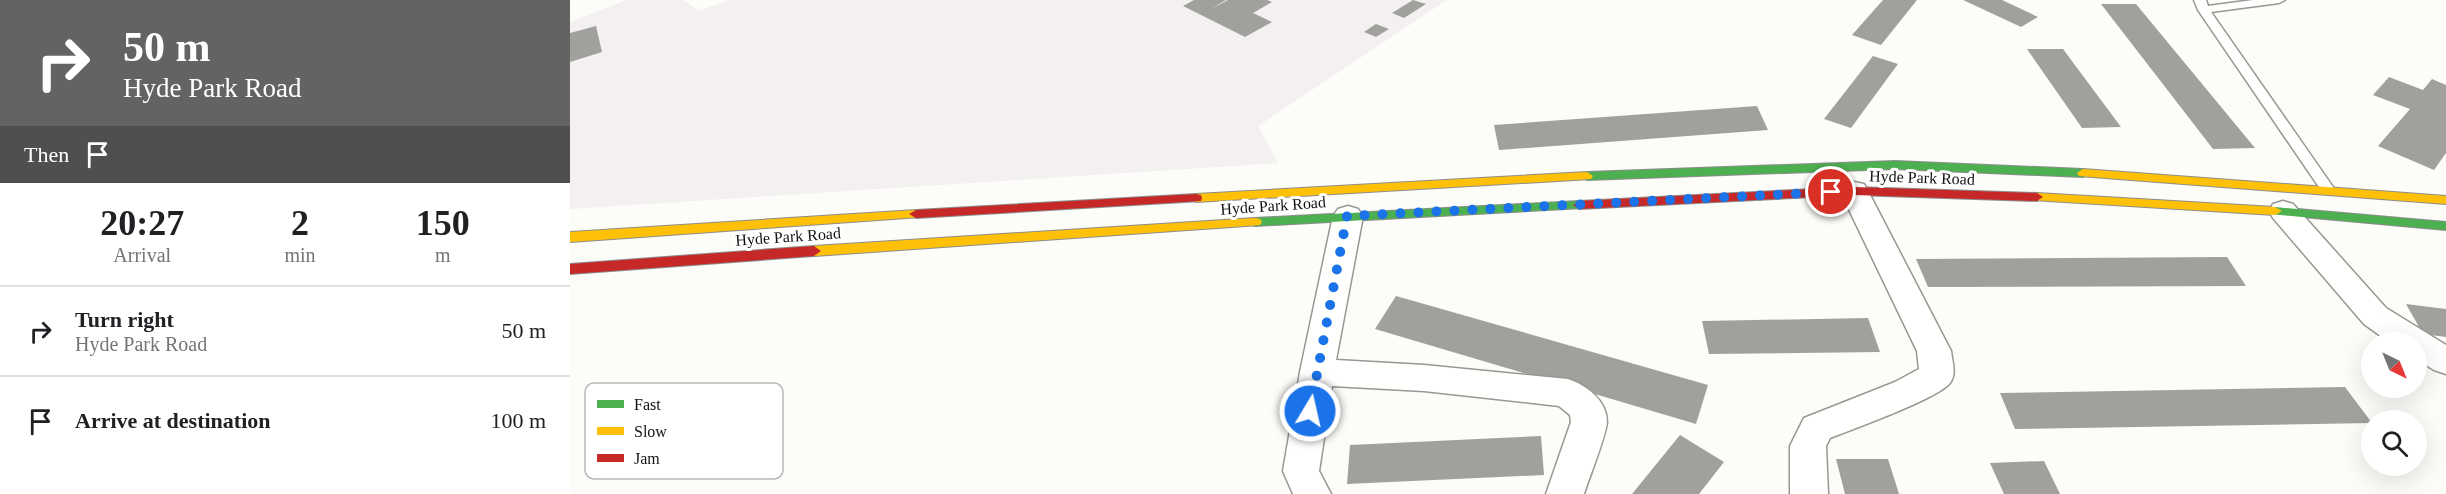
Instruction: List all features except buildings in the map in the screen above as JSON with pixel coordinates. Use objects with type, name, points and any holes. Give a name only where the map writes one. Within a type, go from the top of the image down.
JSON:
[{"type":"street","name":"Hyde Park Road","points":[[570,237],[915,214],[1650,172],[1895,165],[2121,175],[2446,200]]},
{"type":"street","name":"Hyde Park Road","points":[[570,269],[891,245],[1347,216],[1854,191],[2052,198],[2283,211],[2446,226]]},
{"type":"street","points":[[1809,494],[1808,446],[1817,428],[1907,392],[1936,375],[1934,351],[1854,191]]},
{"type":"street","points":[[2283,211],[2375,316],[2399,332]]},
{"type":"street","points":[[1312,494],[1301,471],[1317,372],[1347,216]]},
{"type":"street","points":[[2427,350],[2446,361]]},
{"type":"street","points":[[1317,372],[1424,378],[1568,393],[1586,408],[1589,422],[1565,494]]},
{"type":"lane","points":[[2202,5],[2279,0]]},
{"type":"lane","points":[[2202,5],[2328,190]]},
{"type":"shaded area","points":[[627,0],[684,0],[698,11],[730,0],[1447,0],[1258,126],[1278,163],[570,209],[570,22]]},
{"type":"traffic: fast","points":[[1587,176],[1895,165],[2083,173]]},
{"type":"traffic: fast","points":[[1255,222],[1579,205]]},
{"type":"traffic: fast","points":[[2275,211],[2446,226]]},
{"type":"traffic: slow","points":[[2083,173],[2446,200]]},
{"type":"traffic: slow","points":[[1196,198],[1587,176]]},
{"type":"traffic: slow","points":[[2037,197],[2275,211]]},
{"type":"traffic: slow","points":[[570,237],[916,214]]},
{"type":"traffic: slow","points":[[814,251],[1255,222]]},
{"type":"traffic: jam","points":[[1579,205],[1854,191],[2037,197]]},
{"type":"traffic: jam","points":[[916,214],[1196,198]]},
{"type":"traffic: jam","points":[[570,269],[814,251]]},
{"type":"route","points":[[1310,411],[1347,216],[1831,192]]}]
